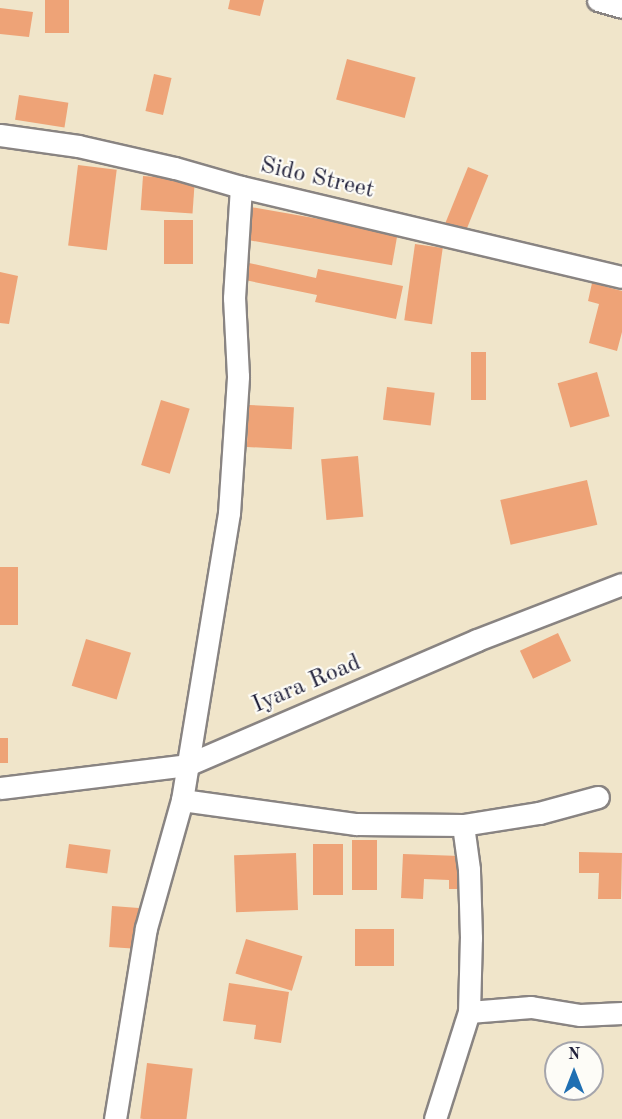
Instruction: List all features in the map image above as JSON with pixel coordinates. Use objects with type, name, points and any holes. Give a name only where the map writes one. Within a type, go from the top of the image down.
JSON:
[{"type":"street","points":[[598,0],[622,7]]},
{"type":"street","name":"Sido Street","points":[[0,135],[78,146],[175,168],[242,187],[622,277]]},
{"type":"street","points":[[115,1119],[146,928],[182,800],[229,513],[238,376],[234,298],[242,187]]},
{"type":"street","name":"Iyara Road","points":[[0,788],[187,765],[466,645],[622,584]]},
{"type":"street","points":[[182,800],[356,824],[463,825],[539,813],[598,797]]},
{"type":"street","points":[[435,1119],[469,1012],[471,926],[469,869],[463,825]]},
{"type":"street","points":[[469,1012],[531,1007],[580,1015],[622,1013]]},
{"type":"building","points":[[45,0],[69,0],[69,33],[45,33]]},
{"type":"building","points":[[230,0],[264,0],[260,16],[228,9]]},
{"type":"building","points":[[0,8],[33,12],[29,37],[0,34]]},
{"type":"building","points":[[347,59],[416,77],[405,118],[336,100]]},
{"type":"building","points":[[154,74],[172,78],[163,115],[145,111]]},
{"type":"building","points":[[19,95],[68,103],[64,128],[15,120]]},
{"type":"building","points":[[78,165],[117,170],[107,250],[68,245]]},
{"type":"building","points":[[468,167],[488,175],[465,233],[445,224]]},
{"type":"building","points":[[143,176],[195,180],[193,214],[141,210]]},
{"type":"building","points":[[251,207],[398,233],[392,265],[245,239]]},
{"type":"building","points":[[164,220],[193,220],[193,264],[164,264]]},
{"type":"building","points":[[415,244],[443,248],[432,324],[404,320]]},
{"type":"building","points":[[249,263],[316,278],[318,269],[403,286],[396,319],[315,302],[317,295],[245,280]]},
{"type":"building","points":[[0,272],[18,276],[9,324],[0,323]]},
{"type":"building","points":[[592,283],[622,291],[622,332],[617,351],[589,343],[599,304],[588,301]]},
{"type":"building","points":[[471,352],[486,352],[486,400],[471,400]]},
{"type":"building","points":[[597,372],[610,416],[570,428],[558,383]]},
{"type":"building","points":[[387,387],[435,393],[431,426],[383,420]]},
{"type":"building","points":[[161,400],[190,409],[170,474],[141,465]]},
{"type":"building","points":[[249,405],[294,407],[292,449],[247,447]]},
{"type":"building","points":[[358,456],[363,517],[326,520],[321,459]]},
{"type":"building","points":[[587,480],[597,525],[511,545],[500,500]]},
{"type":"building","points":[[0,567],[18,567],[18,625],[0,625]]},
{"type":"building","points":[[558,633],[571,661],[533,679],[520,651]]},
{"type":"building","points":[[86,639],[131,653],[117,700],[72,686]]},
{"type":"building","points":[[0,738],[8,738],[8,763],[0,763]]},
{"type":"building","points":[[352,840],[377,840],[377,890],[352,890]]},
{"type":"building","points":[[69,844],[111,850],[107,874],[66,868]]},
{"type":"building","points":[[313,844],[343,844],[343,895],[313,895]]},
{"type":"building","points":[[579,852],[622,853],[621,899],[598,899],[599,873],[579,873]]},
{"type":"building","points":[[296,853],[298,910],[236,912],[234,855]]},
{"type":"building","points":[[403,854],[460,856],[459,889],[449,889],[449,880],[424,879],[423,899],[401,898]]},
{"type":"building","points":[[112,906],[139,908],[136,949],[109,947]]},
{"type":"building","points":[[355,929],[394,929],[394,966],[355,966]]},
{"type":"building","points":[[246,939],[302,956],[292,991],[235,973]]},
{"type":"building","points":[[229,983],[289,992],[281,1043],[254,1039],[256,1025],[223,1021]]},
{"type":"building","points":[[147,1063],[193,1069],[186,1119],[140,1119]]}]
